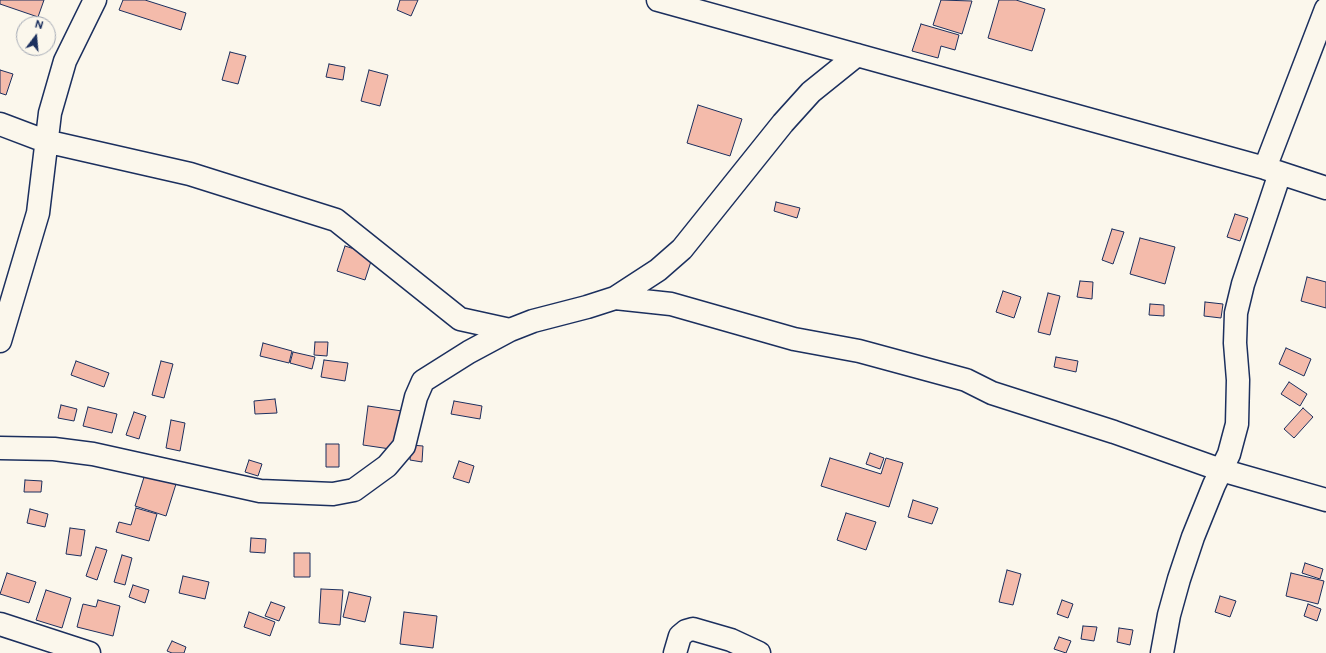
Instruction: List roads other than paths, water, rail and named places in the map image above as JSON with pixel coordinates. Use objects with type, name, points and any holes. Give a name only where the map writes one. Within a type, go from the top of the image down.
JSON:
[{"type":"street","points":[[0,341],[38,213],[50,113],[66,61],[95,0]]},
{"type":"street","points":[[658,0],[1272,171],[1326,188]]},
{"type":"street","points":[[1162,653],[1169,615],[1179,579],[1193,537],[1229,454],[1237,424],[1238,380],[1235,343],[1236,313],[1272,171],[1326,9]]},
{"type":"street","points":[[0,448],[54,449],[93,454],[260,491],[332,494],[354,490],[387,466],[404,446],[416,398],[423,381],[469,352],[510,330],[533,321],[616,298],[658,270],[682,248],[811,92],[857,55]]},
{"type":"street","points":[[0,124],[46,141],[190,174],[336,220],[460,319],[510,330]]},
{"type":"street","points":[[616,298],[672,304],[794,339],[859,351],[966,380],[992,392],[1114,432],[1221,470],[1326,500]]},
{"type":"street","points":[[0,624],[89,653]]},
{"type":"street","points":[[675,653],[680,636],[686,631],[693,629],[731,640],[759,653]]}]
